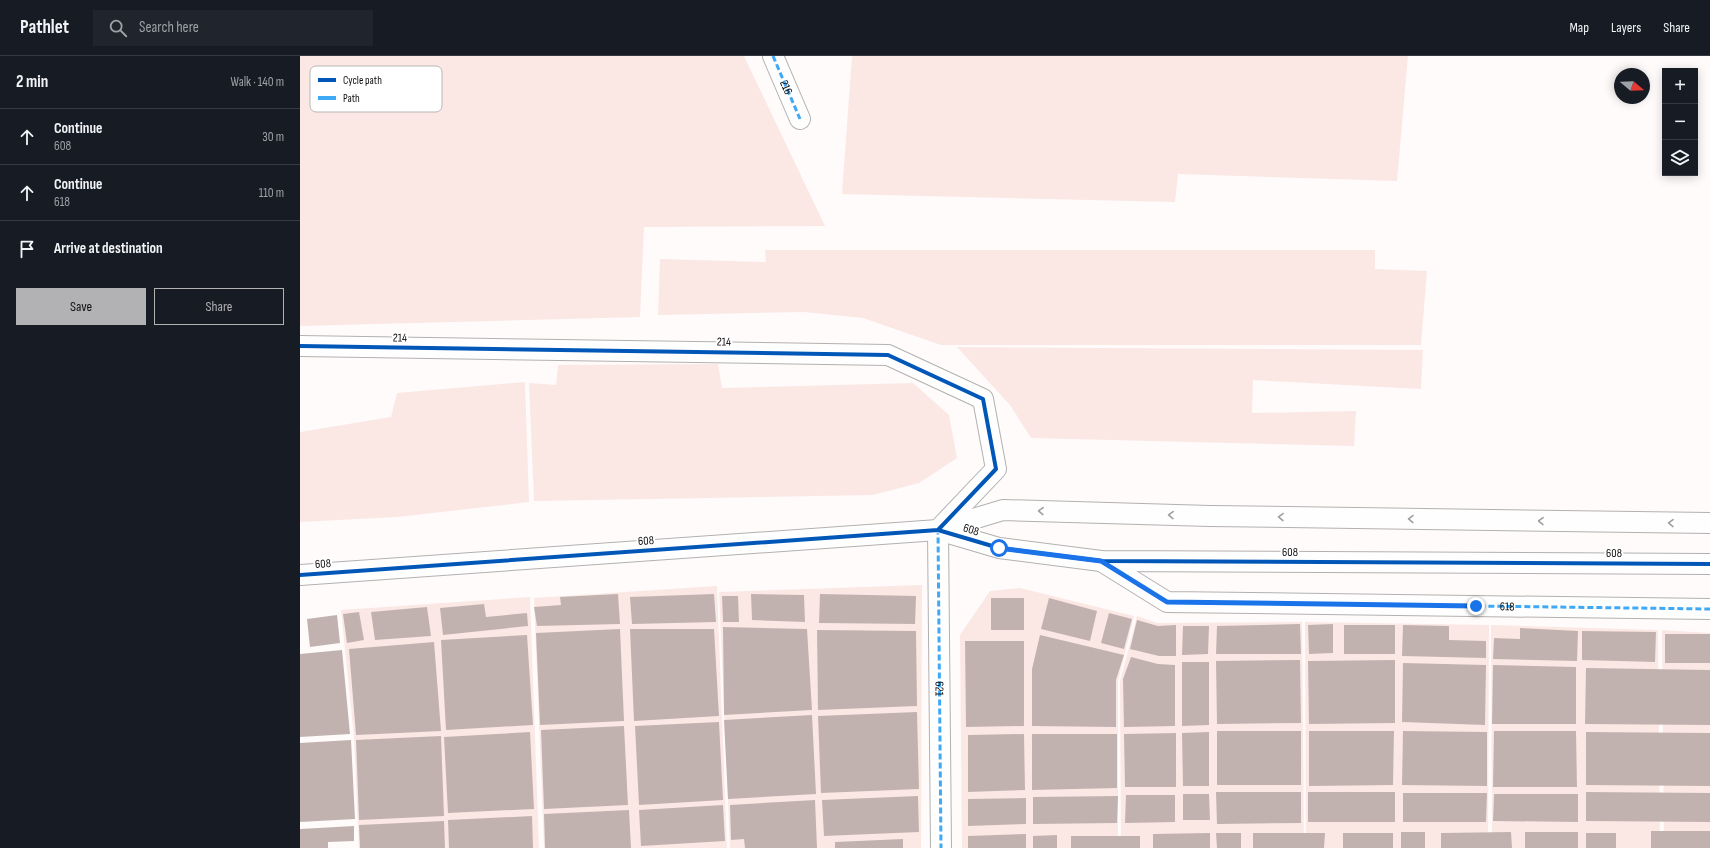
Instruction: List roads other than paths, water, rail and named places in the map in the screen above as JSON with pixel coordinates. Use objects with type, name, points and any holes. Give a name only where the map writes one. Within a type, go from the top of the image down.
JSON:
[{"type":"street","name":"216","points":[[773,56],[800,119]]},
{"type":"street","name":"214","points":[[300,346],[888,355],[983,399],[996,469],[938,530]]},
{"type":"street","name":"608","points":[[300,575],[938,530],[1003,510],[1210,516],[1710,523]]},
{"type":"street","name":"608","points":[[938,530],[999,548],[1101,561],[1710,564]]},
{"type":"street","name":"621","points":[[938,530],[941,848]]},
{"type":"street","name":"618","points":[[1101,561],[1167,602],[1710,609]]}]
